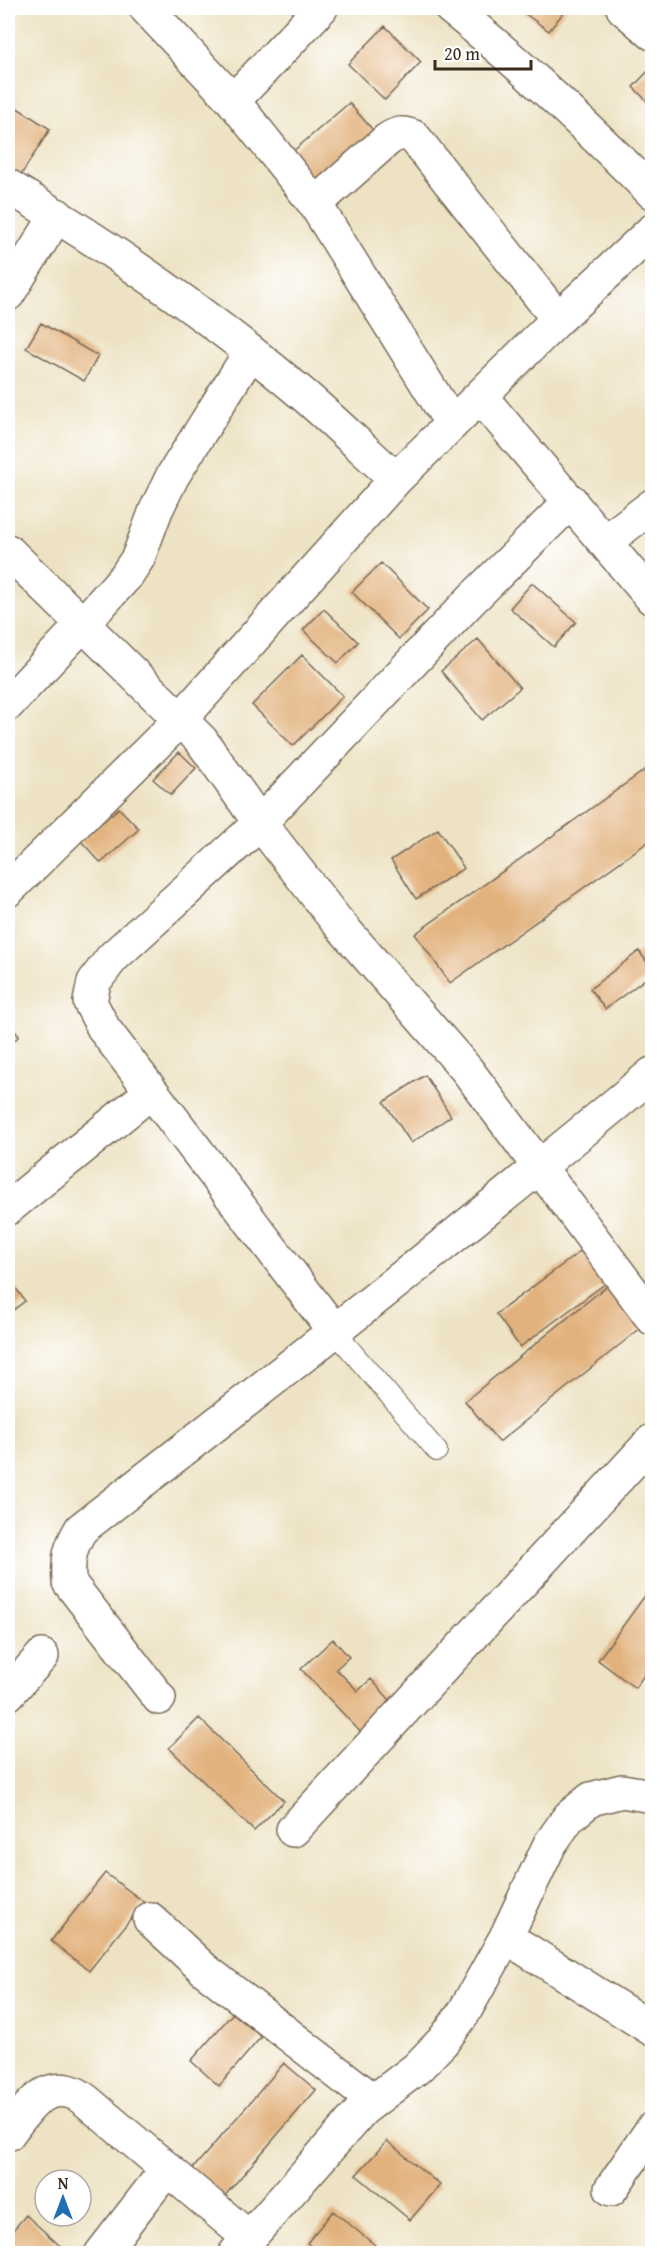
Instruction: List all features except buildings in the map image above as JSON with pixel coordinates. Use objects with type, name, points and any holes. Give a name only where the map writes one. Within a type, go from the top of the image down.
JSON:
[{"type":"street","points":[[146,8],[233,101],[315,204],[452,423]]},
{"type":"street","points":[[233,101],[321,8]]},
{"type":"street","points":[[451,8],[491,40],[577,118],[652,192]]},
{"type":"street","points":[[623,8],[652,33]]},
{"type":"street","points":[[315,204],[387,140],[396,134],[406,133],[414,137],[558,319]]},
{"type":"street","points":[[8,186],[57,215],[171,294],[250,353],[306,397],[396,479]]},
{"type":"street","points":[[8,294],[57,215]]},
{"type":"street","points":[[8,890],[180,720],[396,479],[558,319],[652,231]]},
{"type":"street","points":[[8,704],[126,576],[138,558],[156,510],[172,477],[250,353]]},
{"type":"street","points":[[480,396],[606,541],[652,598]]},
{"type":"street","points":[[335,1332],[104,1029],[90,1002],[94,982],[112,958],[260,823],[470,602],[571,501]]},
{"type":"street","points":[[606,541],[652,506]]},
{"type":"street","points":[[8,551],[201,741],[260,823],[335,919],[467,1070],[652,1318]]},
{"type":"street","points":[[159,1698],[69,1582],[68,1562],[72,1545],[81,1530],[335,1332],[540,1168],[652,1074]]},
{"type":"street","points":[[8,1208],[151,1092]]},
{"type":"street","points":[[293,1830],[652,1441]]},
{"type":"street","points":[[8,1694],[42,1656]]},
{"type":"street","points":[[8,2134],[35,2098],[54,2091],[74,2093],[98,2110],[167,2169],[241,2246],[348,2125],[374,2101],[417,2068],[443,2041],[463,2014],[506,1937],[550,1844],[569,1817],[591,1799],[622,1791],[652,1796]]},
{"type":"street","points":[[150,1919],[205,1970],[374,2101]]},
{"type":"street","points":[[506,1937],[652,2029]]},
{"type":"street","points":[[611,2189],[652,2129]]},
{"type":"street","points":[[101,2253],[167,2169]]},
{"type":"lane","points":[[335,1332],[437,1451]]}]
